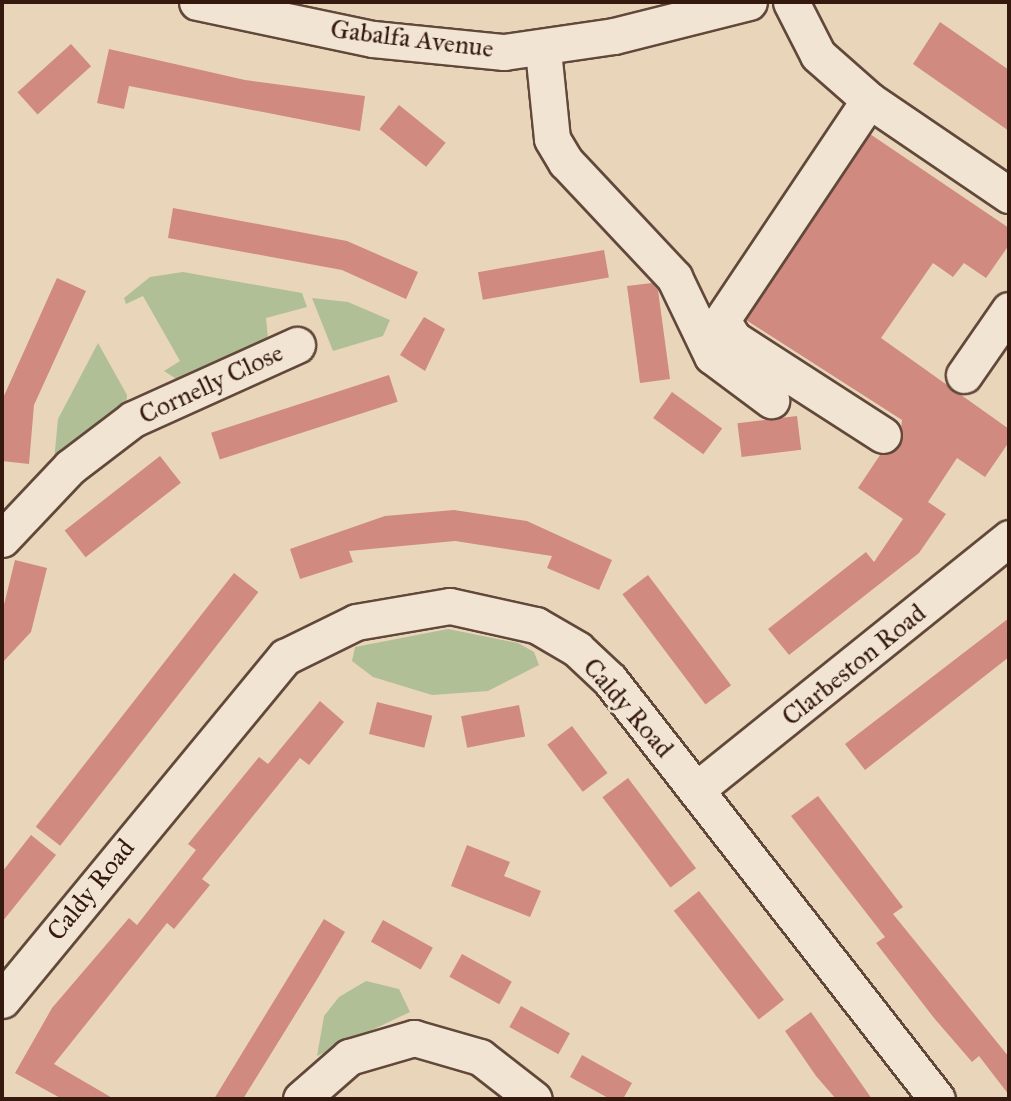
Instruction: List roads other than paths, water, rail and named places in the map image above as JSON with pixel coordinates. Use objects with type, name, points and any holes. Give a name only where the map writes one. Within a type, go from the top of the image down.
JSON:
[{"type":"street","name":"Gabalfa Avenue","points":[[197,2],[433,47],[543,50],[749,2]]},
{"type":"street","points":[[791,2],[818,55],[869,100],[1009,195]]},
{"type":"street","points":[[543,50],[552,139],[566,162],[674,278],[712,356],[771,400]]},
{"type":"street","points":[[869,100],[722,320],[734,339],[883,435]]},
{"type":"street","points":[[964,375],[1009,310]]},
{"type":"street","name":"Cornelly Close","points":[[2,539],[70,467],[133,419],[297,345]]},
{"type":"street","name":"Clarbeston Road","points":[[696,790],[1009,538]]},
{"type":"street","name":"Caldy Road","points":[[2,1000],[285,657],[356,622],[450,606],[510,615],[547,631],[610,680],[937,1099]]},
{"type":"street","points":[[300,1099],[349,1056],[415,1038],[480,1057],[534,1099]]}]
